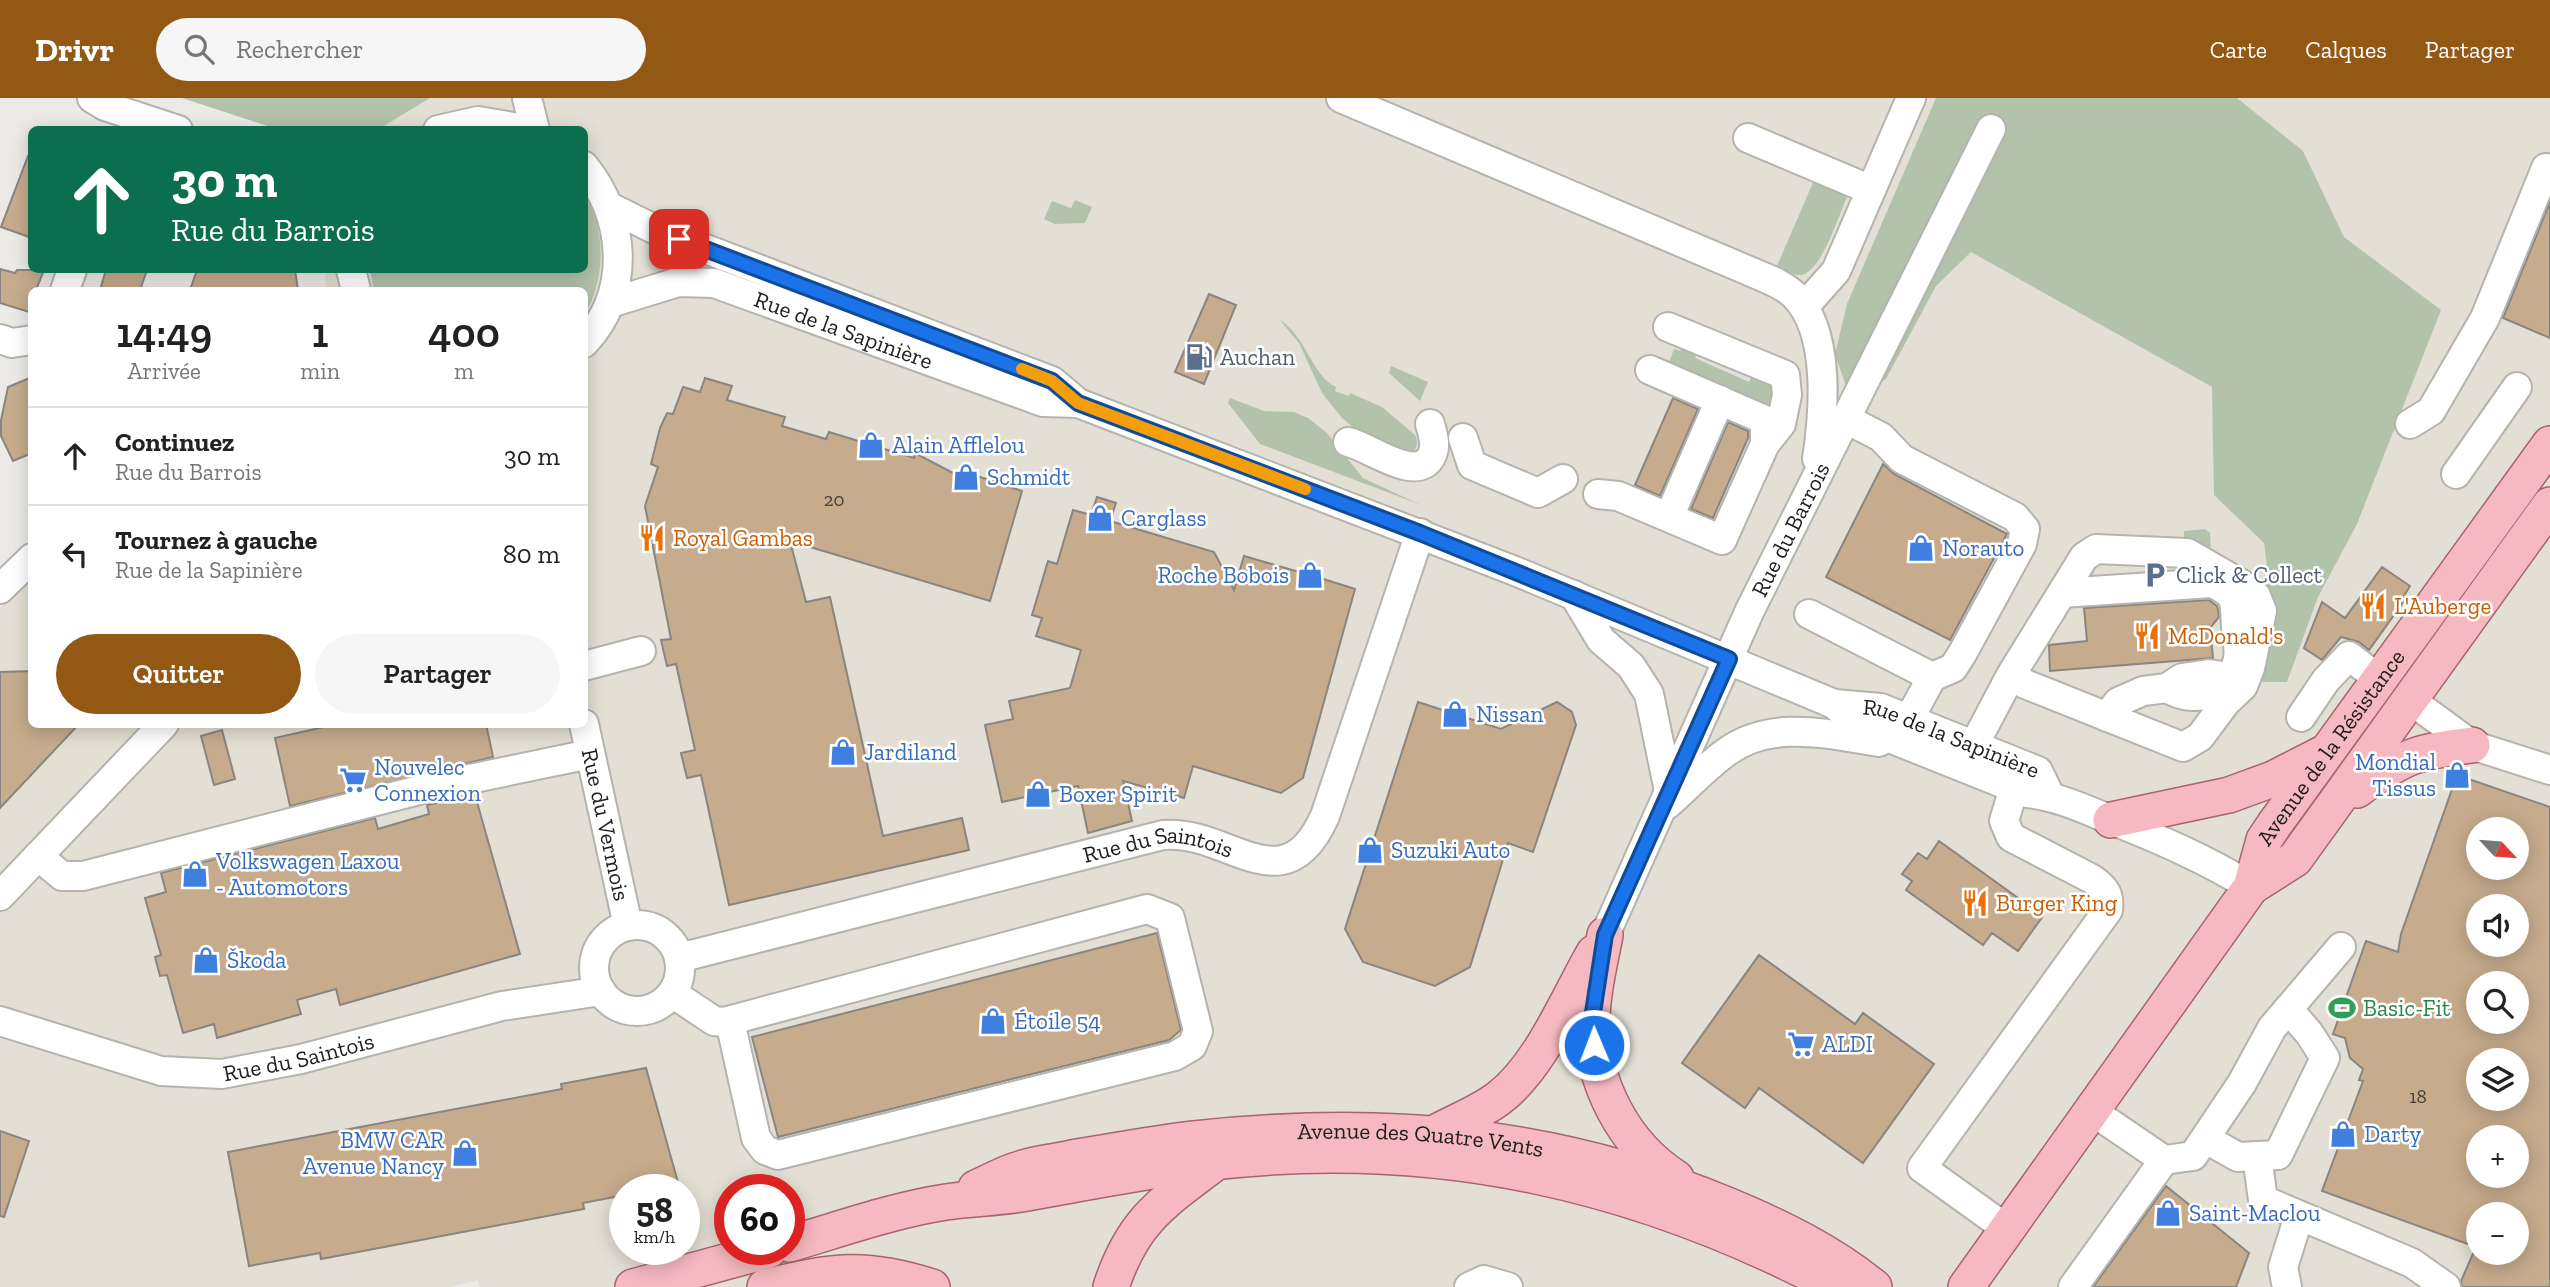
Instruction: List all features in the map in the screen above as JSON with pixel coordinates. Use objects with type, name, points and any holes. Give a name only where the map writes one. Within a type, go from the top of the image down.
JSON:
[{"type":"main road","name":"Avenue de la Résistance","points":[[1967,1285],[2251,887],[2264,839],[2550,444]]},
{"type":"main road","name":"Avenue de la Résistance","points":[[2251,887],[2295,859],[2550,505]]},
{"type":"main road","points":[[2409,699],[2402,681],[2406,666],[2476,571],[2483,536]]},
{"type":"main road","points":[[2329,811],[2395,762],[2437,750],[2472,745]]},
{"type":"main road","points":[[2111,820],[2229,795],[2273,779],[2328,751]]},
{"type":"main road","points":[[1437,1132],[1497,1100],[1516,1084],[1529,1067],[1605,935]]},
{"type":"main road","points":[[1605,935],[1592,1019],[1601,1077],[1620,1122],[1633,1141],[1650,1159],[1696,1192]]},
{"type":"main road","name":"Avenue des Quatre Vents","points":[[805,1240],[944,1202],[1020,1169],[1145,1144],[1241,1134],[1337,1130],[1437,1132],[1575,1156],[1696,1192],[1787,1230],[1843,1262],[1874,1287]]},
{"type":"main road","name":"Avenue des Quatre Vents","points":[[944,1202],[1026,1193],[1217,1162],[1332,1156],[1419,1158],[1523,1171],[1667,1210],[1759,1248],[1836,1287]]},
{"type":"main road","points":[[1111,1287],[1129,1243],[1148,1216],[1178,1188],[1217,1162]]},
{"type":"main road","points":[[633,1287],[714,1265]]},
{"type":"main road","points":[[765,1287],[825,1273],[852,1271],[884,1273],[932,1287]]},
{"type":"street","points":[[92,98],[123,121],[154,126]]},
{"type":"street","points":[[527,98],[532,126]]},
{"type":"street","points":[[1341,98],[1771,280],[1794,295],[1804,307],[1815,332],[1821,377],[1823,420],[1813,486]]},
{"type":"street","points":[[1804,307],[1836,271],[1911,98]]},
{"type":"street","points":[[454,117],[497,121],[517,126]]},
{"type":"street","name":"Rue du Barrois","points":[[1605,935],[1729,659],[1991,129]]},
{"type":"street","points":[[1748,138],[1871,190]]},
{"type":"street","points":[[2410,424],[2431,411],[2485,318],[2546,168]]},
{"type":"street","points":[[588,172],[610,207],[619,262],[610,303],[588,337]]},
{"type":"street","name":"Rue de la Sapinière","points":[[610,207],[656,230],[1052,381],[1078,403]]},
{"type":"street","name":"Rue de la Sapinière","points":[[610,303],[678,282],[714,283],[1043,402],[1078,403],[1420,533],[1834,704],[1881,708],[2038,771],[2050,796]]},
{"type":"street","points":[[1598,494],[1618,496],[1722,540],[1765,444],[1782,424],[1787,395],[1785,375],[1668,327]]},
{"type":"street","points":[[0,339],[12,342],[28,340]]},
{"type":"street","points":[[1650,370],[1765,420],[1765,444]]},
{"type":"street","points":[[2456,474],[2517,387]]},
{"type":"street","points":[[1669,517],[1720,400]]},
{"type":"street","points":[[1846,419],[1881,438],[1902,459],[2015,517],[2025,529],[2022,544],[1953,668],[1932,677],[1909,719]]},
{"type":"street","points":[[1349,442],[1362,445],[1410,468],[1420,467],[1429,460],[1434,450],[1430,424]]},
{"type":"street","points":[[1463,438],[1472,465],[1538,493],[1563,479]]},
{"type":"street","name":"Rue du Saintois","points":[[679,958],[1163,835],[1188,835],[1258,859],[1277,861],[1295,857],[1315,838],[1325,816],[1420,533]]},
{"type":"street","points":[[1983,749],[2062,593],[2084,557],[2096,549],[2181,553],[2241,584],[2256,596],[2262,611],[2250,668],[2243,687],[2192,742],[2183,747],[2018,680]]},
{"type":"street","points":[[0,589],[28,562]]},
{"type":"street","points":[[2062,593],[2212,583],[2233,599],[2238,657],[2231,677],[2222,689],[2207,696],[2179,695],[2167,688],[2143,691],[2118,702],[2107,717]]},
{"type":"street","points":[[1574,595],[1601,640],[1632,666],[1649,694],[1665,801]]},
{"type":"street","points":[[1810,614],[1932,677]]},
{"type":"street","points":[[588,665],[641,651]]},
{"type":"street","points":[[2301,717],[2326,680],[2349,656],[2379,679]]},
{"type":"street","points":[[2409,699],[2472,745],[2550,770]]},
{"type":"street","name":"Rue de la Sapinière","points":[[1834,704],[1857,725],[2014,788],[2050,796],[2111,820],[2203,858],[2251,887]]},
{"type":"street","points":[[0,896],[160,728]]},
{"type":"street","name":"Rue du Vermois","points":[[585,728],[628,926]]},
{"type":"street","points":[[1665,801],[1725,753],[1741,743],[1773,732],[1824,734],[1915,748]]},
{"type":"street","points":[[38,856],[62,876],[83,876],[431,787],[590,754]]},
{"type":"street","points":[[2007,1229],[1922,1167],[2108,910],[2109,898],[2103,887],[2092,879],[2011,837],[2004,821],[2014,788]]},
{"type":"street","points":[[672,993],[714,1021],[730,1021],[1147,909],[1170,918],[1198,1031],[1192,1045],[1175,1056],[778,1155],[765,1150],[756,1138],[730,1021]]},
{"type":"street","points":[[628,926],[651,928],[662,933],[679,958],[678,979],[672,993],[659,1005],[638,1011],[617,1006],[601,991],[594,965],[598,952],[615,932],[628,926]]},
{"type":"street","points":[[2092,1111],[2164,1160],[2193,1156],[2206,1139],[2272,1028],[2341,947]]},
{"type":"street","name":"Rue du Saintois","points":[[0,1021],[161,1071],[222,1074],[289,1062],[502,1006],[601,991]]},
{"type":"street","points":[[2206,1139],[2238,1157],[2278,1155],[2325,1058],[2309,1032],[2288,1009]]},
{"type":"street","points":[[2257,1156],[2263,1200],[2412,1263],[2446,1287]]},
{"type":"street","points":[[2073,1287],[2164,1160]]},
{"type":"street","points":[[2287,1287],[2283,1267],[2300,1216]]},
{"type":"street","points":[[1469,1287],[1484,1280],[1508,1287]]},
{"type":"shaded area","points":[[430,98],[2550,98],[2550,1287],[480,1287],[478,1280],[450,1287],[0,1287],[0,608],[28,585],[28,728],[588,728],[588,287],[326,287],[325,273],[588,273],[588,126],[384,126]]},
{"type":"green space","points":[[182,98],[430,98],[384,126],[268,126]]},
{"type":"green space","points":[[1936,98],[2237,98],[2303,151],[2344,237],[2441,310],[2357,524],[2318,597],[2287,682],[2262,682],[2246,659],[2268,574],[2264,543],[2214,495],[2212,387],[1971,252],[1936,286],[1886,379],[1867,390],[1846,386],[1835,354],[1847,304]]},
{"type":"green space","points":[[1815,178],[1844,190],[1847,197],[1821,256],[1806,273],[1798,275],[1777,266]]},
{"type":"green space","points":[[1075,200],[1092,207],[1085,223],[1055,224],[1044,219],[1052,201],[1071,208]]},
{"type":"green space","points":[[588,202],[597,225],[600,271],[588,309],[588,287],[373,287],[371,273],[588,273]]},
{"type":"green space","points":[[1279,319],[1296,336],[1321,374],[1336,387],[1335,391],[1349,396],[1350,393],[1382,407],[1415,435],[1415,450],[1407,456],[1360,433],[1342,418],[1322,393],[1299,343]]},
{"type":"green space","points":[[1684,343],[1698,349],[1695,358],[1749,382],[1754,373],[1777,383],[1774,405],[1770,408],[1668,365],[1674,349],[1680,351]]},
{"type":"green space","points":[[1391,366],[1428,382],[1420,401],[1389,373]]},
{"type":"green space","points":[[1230,398],[1264,411],[1294,412],[1308,418],[1326,432],[1363,478],[1421,505],[1260,444],[1228,403]]},
{"type":"green space","points":[[2205,529],[2210,533],[2211,556],[2184,541],[2184,531]]},
{"type":"building","points":[[28,156],[28,237],[1,227]]},
{"type":"building","points":[[2550,202],[2550,338],[2503,318]]},
{"type":"building","points":[[0,269],[15,273],[17,270],[28,270],[28,273],[43,273],[37,287],[28,287],[28,312],[0,303]]},
{"type":"building","points":[[105,273],[146,273],[141,287],[101,287]]},
{"type":"building","points":[[196,273],[295,273],[298,287],[191,287]]},
{"type":"building","points":[[1209,294],[1236,305],[1204,384],[1175,372]]},
{"type":"building","points":[[705,378],[732,386],[727,400],[785,417],[782,426],[826,439],[829,432],[914,458],[915,453],[951,472],[975,480],[977,476],[1022,491],[990,601],[790,541],[806,602],[830,597],[883,836],[962,818],[969,850],[729,905],[701,775],[687,778],[681,753],[695,750],[676,664],[667,666],[661,640],[671,639],[645,506],[658,467],[651,464],[660,428],[667,413],[673,414],[683,387],[700,392]]},
{"type":"building","points":[[28,379],[28,455],[13,461],[1,436],[1,420],[8,387]]},
{"type":"building","points":[[1673,398],[1698,409],[1660,496],[1635,485]]},
{"type":"building","points":[[1728,422],[1748,431],[1748,438],[1713,518],[1691,509]]},
{"type":"building","name":"Norauto","points":[[1883,464],[1894,474],[2007,534],[1950,640],[1826,577]]},
{"type":"building","points":[[1097,497],[1116,503],[1110,521],[1214,552],[1234,590],[1244,556],[1299,572],[1313,567],[1320,578],[1355,589],[1303,778],[1281,793],[1193,766],[1184,798],[1123,781],[1132,821],[1088,833],[1078,786],[1002,802],[985,725],[1013,719],[1009,701],[1070,688],[1081,650],[1036,636],[1042,618],[1032,615],[1048,561],[1057,564],[1073,510],[1091,515]]},
{"type":"building","points":[[2382,567],[2410,586],[2402,599],[2404,601],[2369,650],[2359,642],[2341,637],[2322,660],[2304,648],[2322,602],[2345,618]]},
{"type":"building","name":"McDonald's","points":[[2209,600],[2217,606],[2219,617],[2210,628],[2213,658],[2050,671],[2049,645],[2087,641],[2084,608]]},
{"type":"building","points":[[28,671],[28,728],[75,728],[0,808],[0,672]]},
{"type":"building","points":[[1418,702],[1501,729],[1557,702],[1572,712],[1576,725],[1533,852],[1508,843],[1470,967],[1435,986],[1363,962],[1345,929]]},
{"type":"building","name":"Nouvelec Connexion","points":[[319,728],[487,728],[493,757],[290,806],[275,738]]},
{"type":"building","points":[[222,730],[235,779],[214,785],[201,736]]},
{"type":"building","points":[[2457,775],[2550,807],[2550,1287],[2462,1287],[2461,1281],[2468,1265],[2529,1265],[2529,1202],[2466,1202],[2466,1243],[2322,1191],[2363,1081],[2359,1080],[2363,1069],[2350,1058],[2345,1038],[2333,1034],[2366,941],[2398,952],[2401,934]]},
{"type":"building","points":[[475,795],[520,954],[340,1005],[336,989],[297,1000],[301,1014],[217,1038],[214,1024],[183,1033],[167,975],[160,976],[155,957],[161,955],[145,898],[166,892],[161,873],[375,818],[378,829],[429,814],[427,805]]},
{"type":"building","name":"Burger King","points":[[1939,841],[2043,916],[2018,951],[1992,933],[1983,945],[1906,890],[1912,881],[1902,874],[1918,853],[1927,859]]},
{"type":"building","points":[[1157,933],[1181,1030],[1169,1040],[778,1137],[752,1037]]},
{"type":"building","name":"ALDI","points":[[1759,955],[1855,1024],[1863,1013],[1934,1064],[1863,1163],[1759,1088],[1745,1108],[1682,1063]]},
{"type":"building","points":[[646,1068],[676,1174],[609,1174],[609,1198],[583,1203],[584,1209],[321,1259],[320,1253],[249,1266],[228,1152],[562,1089],[561,1084]]},
{"type":"building","points":[[0,1131],[29,1141],[4,1217],[0,1216]]},
{"type":"building","name":"Saint-Maclou","points":[[2166,1186],[2249,1253],[2236,1287],[2093,1287]]},
{"type":"slow traffic","points":[[1022,369],[1052,381],[1078,403],[1305,489]]},
{"type":"place","name":"Auchan","points":[[1199,357]]},
{"type":"place","name":"Alain Afflelou","points":[[871,445]]},
{"type":"place","name":"Schmidt","points":[[966,477]]},
{"type":"place","name":"Carglass","points":[[1100,518]]},
{"type":"place","name":"Royal Gambas","points":[[652,538]]},
{"type":"place","name":"Norauto","points":[[1921,548]]},
{"type":"place","name":"Roche Bobois","points":[[1310,575]]},
{"type":"place","name":"Click & Collect","points":[[2155,575]]},
{"type":"place","name":"L'Auberge","points":[[2373,606]]},
{"type":"place","name":"McDonald's","points":[[2147,636]]},
{"type":"place","name":"Nissan","points":[[1455,714]]},
{"type":"place","name":"Jardiland","points":[[843,752]]},
{"type":"place","name":"Mondial Tissus","points":[[2457,775]]},
{"type":"place","name":"Nouvelec Connexion","points":[[353,780]]},
{"type":"place","name":"Boxer Spirit","points":[[1038,794]]},
{"type":"place","name":"Suzuki Auto","points":[[1370,850]]},
{"type":"place","name":"Volkswagen Laxou - Automotors","points":[[195,874]]},
{"type":"place","name":"Burger King","points":[[1975,903]]},
{"type":"place","name":"Škoda","points":[[206,960]]},
{"type":"place","name":"Basic-Fit","points":[[2342,1008]]},
{"type":"place","name":"Étoile 54","points":[[993,1021]]},
{"type":"place","name":"ALDI","points":[[1801,1044]]},
{"type":"place","name":"Darty","points":[[2343,1134]]},
{"type":"place","name":"BMW CAR Avenue Nancy","points":[[465,1153]]},
{"type":"place","name":"Saint-Maclou","points":[[2168,1213]]},
{"type":"route","points":[[679,239],[1052,381],[1078,403],[1420,533],[1729,659],[1605,935],[1592,1019],[1594,1045]]}]
